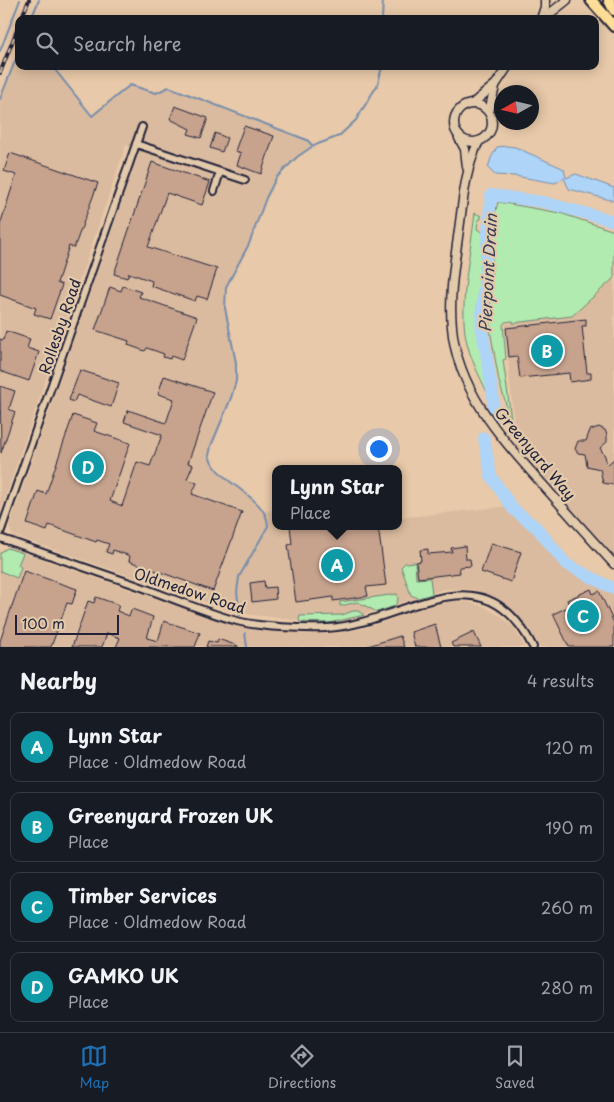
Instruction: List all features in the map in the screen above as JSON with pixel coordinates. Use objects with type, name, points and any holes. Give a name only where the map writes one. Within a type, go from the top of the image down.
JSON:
[{"type":"highway","points":[[591,0],[614,26]]},
{"type":"highway","points":[[609,0],[614,10]]},
{"type":"street","points":[[543,15],[544,0]]},
{"type":"street","points":[[547,15],[567,0]]},
{"type":"street","points":[[496,84],[489,112],[491,130],[479,141],[467,141],[457,134],[454,121],[456,115],[463,107],[472,104],[496,84],[505,70]]},
{"type":"street","points":[[472,104],[489,112]]},
{"type":"street","name":"Rollesby Road","points":[[0,534],[142,127]]},
{"type":"street","name":"Greenyard Way","points":[[457,134],[465,149],[468,169]]},
{"type":"street","name":"Greenyard Way","points":[[479,141],[468,169],[451,290],[452,328],[457,354],[466,381],[485,414],[507,444],[614,564]]},
{"type":"street","points":[[136,144],[245,180]]},
{"type":"street","points":[[214,191],[220,172]]},
{"type":"street","name":"Oldmedow Road","points":[[0,538],[246,623],[328,628],[364,621],[440,597],[472,596],[487,601],[503,610],[520,625],[533,647]]},
{"type":"shaded area","points":[[15,61],[15,70],[55,70],[92,116],[130,85],[156,93],[169,87],[307,140],[313,146],[297,157],[276,178],[266,198],[249,244],[226,287],[225,308],[236,363],[236,381],[211,446],[209,456],[222,476],[250,498],[263,512],[272,510],[272,530],[402,530],[402,518],[510,506],[537,528],[566,564],[614,589],[614,647],[540,647],[530,629],[506,604],[472,589],[444,589],[361,615],[302,621],[237,613],[12,535],[9,527],[140,149],[126,145],[0,513],[0,99]]},
{"type":"shaded area","points":[[614,278],[614,562],[516,447],[505,324],[572,316]]},
{"type":"shaded area","points":[[4,548],[10,548],[222,622],[269,631],[321,634],[340,633],[362,629],[436,604],[454,601],[468,602],[483,606],[502,617],[514,628],[525,647],[0,647],[0,553]]},
{"type":"green space","points":[[498,202],[560,213],[614,231],[614,278],[572,316],[513,323],[513,321],[505,322],[503,325],[506,359],[503,360],[513,433],[510,433],[508,411],[499,381],[490,329],[493,223]]},
{"type":"green space","points":[[475,213],[481,216],[481,219],[478,219],[477,229],[483,232],[477,308],[478,335],[489,391],[487,392],[470,353],[464,325],[466,276]]},
{"type":"green space","points":[[7,548],[23,553],[18,565],[21,567],[17,578],[0,571],[0,553]]},
{"type":"green space","points":[[415,562],[416,579],[430,578],[432,594],[418,598],[411,595],[401,567],[405,563]]},
{"type":"green space","points":[[397,594],[398,600],[395,606],[377,612],[358,602],[340,606],[340,602]]},
{"type":"green space","points":[[358,611],[364,615],[329,623],[300,622],[299,620],[300,616],[342,615]]},
{"type":"water","points":[[497,147],[515,147],[564,169],[566,178],[576,174],[614,188],[614,201],[569,189],[564,178],[555,183],[515,176],[495,175],[488,168],[491,158]]},
{"type":"building","points":[[175,106],[208,118],[201,138],[188,134],[190,129],[170,119]]},
{"type":"building","points":[[244,126],[274,136],[261,174],[237,165],[241,153],[235,151]]},
{"type":"building","points":[[215,133],[227,138],[222,152],[210,148]]},
{"type":"building","points":[[10,153],[98,183],[74,248],[69,246],[57,283],[62,285],[50,319],[34,314],[36,308],[0,295],[0,225],[16,175],[4,171]]},
{"type":"building","points":[[152,162],[210,182],[202,205],[167,193],[148,247],[217,269],[207,299],[197,296],[195,301],[151,286],[152,281],[129,273],[127,278],[114,274]]},
{"type":"building","points":[[123,286],[141,292],[139,297],[197,317],[182,360],[171,356],[170,359],[163,357],[164,354],[147,348],[145,351],[128,345],[129,341],[95,330],[110,287],[121,291]]},
{"type":"building","points":[[586,319],[586,326],[582,326],[587,373],[591,373],[591,379],[570,382],[569,373],[520,378],[517,356],[509,357],[506,328]]},
{"type":"building","points":[[6,331],[30,339],[27,348],[39,352],[29,381],[0,371],[0,339],[3,340]]},
{"type":"building","points":[[80,370],[119,383],[111,407],[77,395],[74,402],[69,400]]},
{"type":"building","points":[[164,376],[213,392],[188,463],[193,465],[187,479],[197,483],[192,494],[242,512],[213,591],[129,561],[130,556],[113,550],[112,554],[106,552],[109,544],[97,540],[96,542],[49,525],[47,531],[27,524],[38,491],[46,494],[73,415],[97,423],[94,431],[130,443],[110,501],[122,506],[137,462],[150,466],[162,435],[124,422],[128,410],[166,423],[174,399],[158,394]]},
{"type":"building","points":[[0,386],[15,391],[9,409],[15,412],[1,453]]},
{"type":"building","points":[[599,427],[605,430],[607,435],[607,442],[600,448],[605,456],[607,465],[614,459],[614,485],[603,483],[600,469],[587,466],[585,454],[578,453],[575,449],[578,441],[586,441],[590,430]]},
{"type":"building","points":[[290,530],[379,530],[386,585],[366,587],[368,596],[333,601],[333,597],[296,602],[288,545],[292,544]]},
{"type":"building","points":[[491,543],[521,552],[511,582],[481,572]]},
{"type":"building","points":[[465,546],[466,559],[470,559],[471,566],[459,567],[460,573],[418,578],[416,562],[421,561],[420,550],[428,549],[428,554],[452,552],[451,548]]},
{"type":"building","points":[[24,571],[77,589],[72,604],[67,603],[51,647],[0,647],[0,641]]},
{"type":"building","points":[[264,581],[265,588],[275,587],[276,599],[252,602],[250,583]]},
{"type":"building","points":[[591,589],[593,594],[599,591],[614,623],[614,647],[569,647],[553,614],[570,606],[567,600]]},
{"type":"building","points":[[96,597],[119,605],[117,611],[129,616],[132,609],[153,617],[147,638],[158,641],[164,621],[200,633],[195,647],[116,647],[120,638],[107,633],[102,647],[72,647],[88,601],[94,603]]},
{"type":"building","points":[[435,624],[441,647],[415,647],[411,632]]},
{"type":"building","points":[[474,632],[481,647],[453,647],[451,643]]},
{"type":"building","points":[[400,636],[404,647],[368,647],[368,646]]},
{"type":"building","points":[[218,639],[238,647],[206,647],[208,641],[217,643]]},
{"type":"waterway","points":[[0,51],[20,0]]},
{"type":"waterway","points":[[33,15],[39,0]]},
{"type":"waterway","points":[[382,15],[383,0]]},
{"type":"waterway","points":[[0,99],[15,61]]},
{"type":"waterway","points":[[55,70],[92,116],[130,85],[156,93],[169,87],[307,140],[313,146]]},
{"type":"waterway","points":[[240,615],[237,592],[239,577],[268,526],[266,516],[260,506],[222,475],[214,466],[209,456],[211,446],[236,381],[236,363],[225,308],[226,287],[249,244],[266,198],[276,178],[297,157],[313,146],[339,136],[356,120],[378,84],[381,70]]},
{"type":"waterway","name":"Pierpoint Drain","points":[[494,415],[493,395],[481,323],[491,195],[543,202],[614,221]]},
{"type":"waterway","name":"Pierpoint Drain","points":[[484,438],[491,476],[513,509],[537,528],[566,564],[614,589]]},
{"type":"waterway","points":[[245,633],[247,647]]},
{"type":"railway","points":[[23,15],[29,0]]},
{"type":"railway","points":[[0,73],[15,35]]},
{"type":"place","name":"Greenyard Frozen UK","points":[[547,351]]},
{"type":"place","name":"GAMKO UK","points":[[88,467]]},
{"type":"place","name":"Lynn Star","points":[[337,565]]},
{"type":"place","name":"Timber Services","points":[[583,616]]}]
